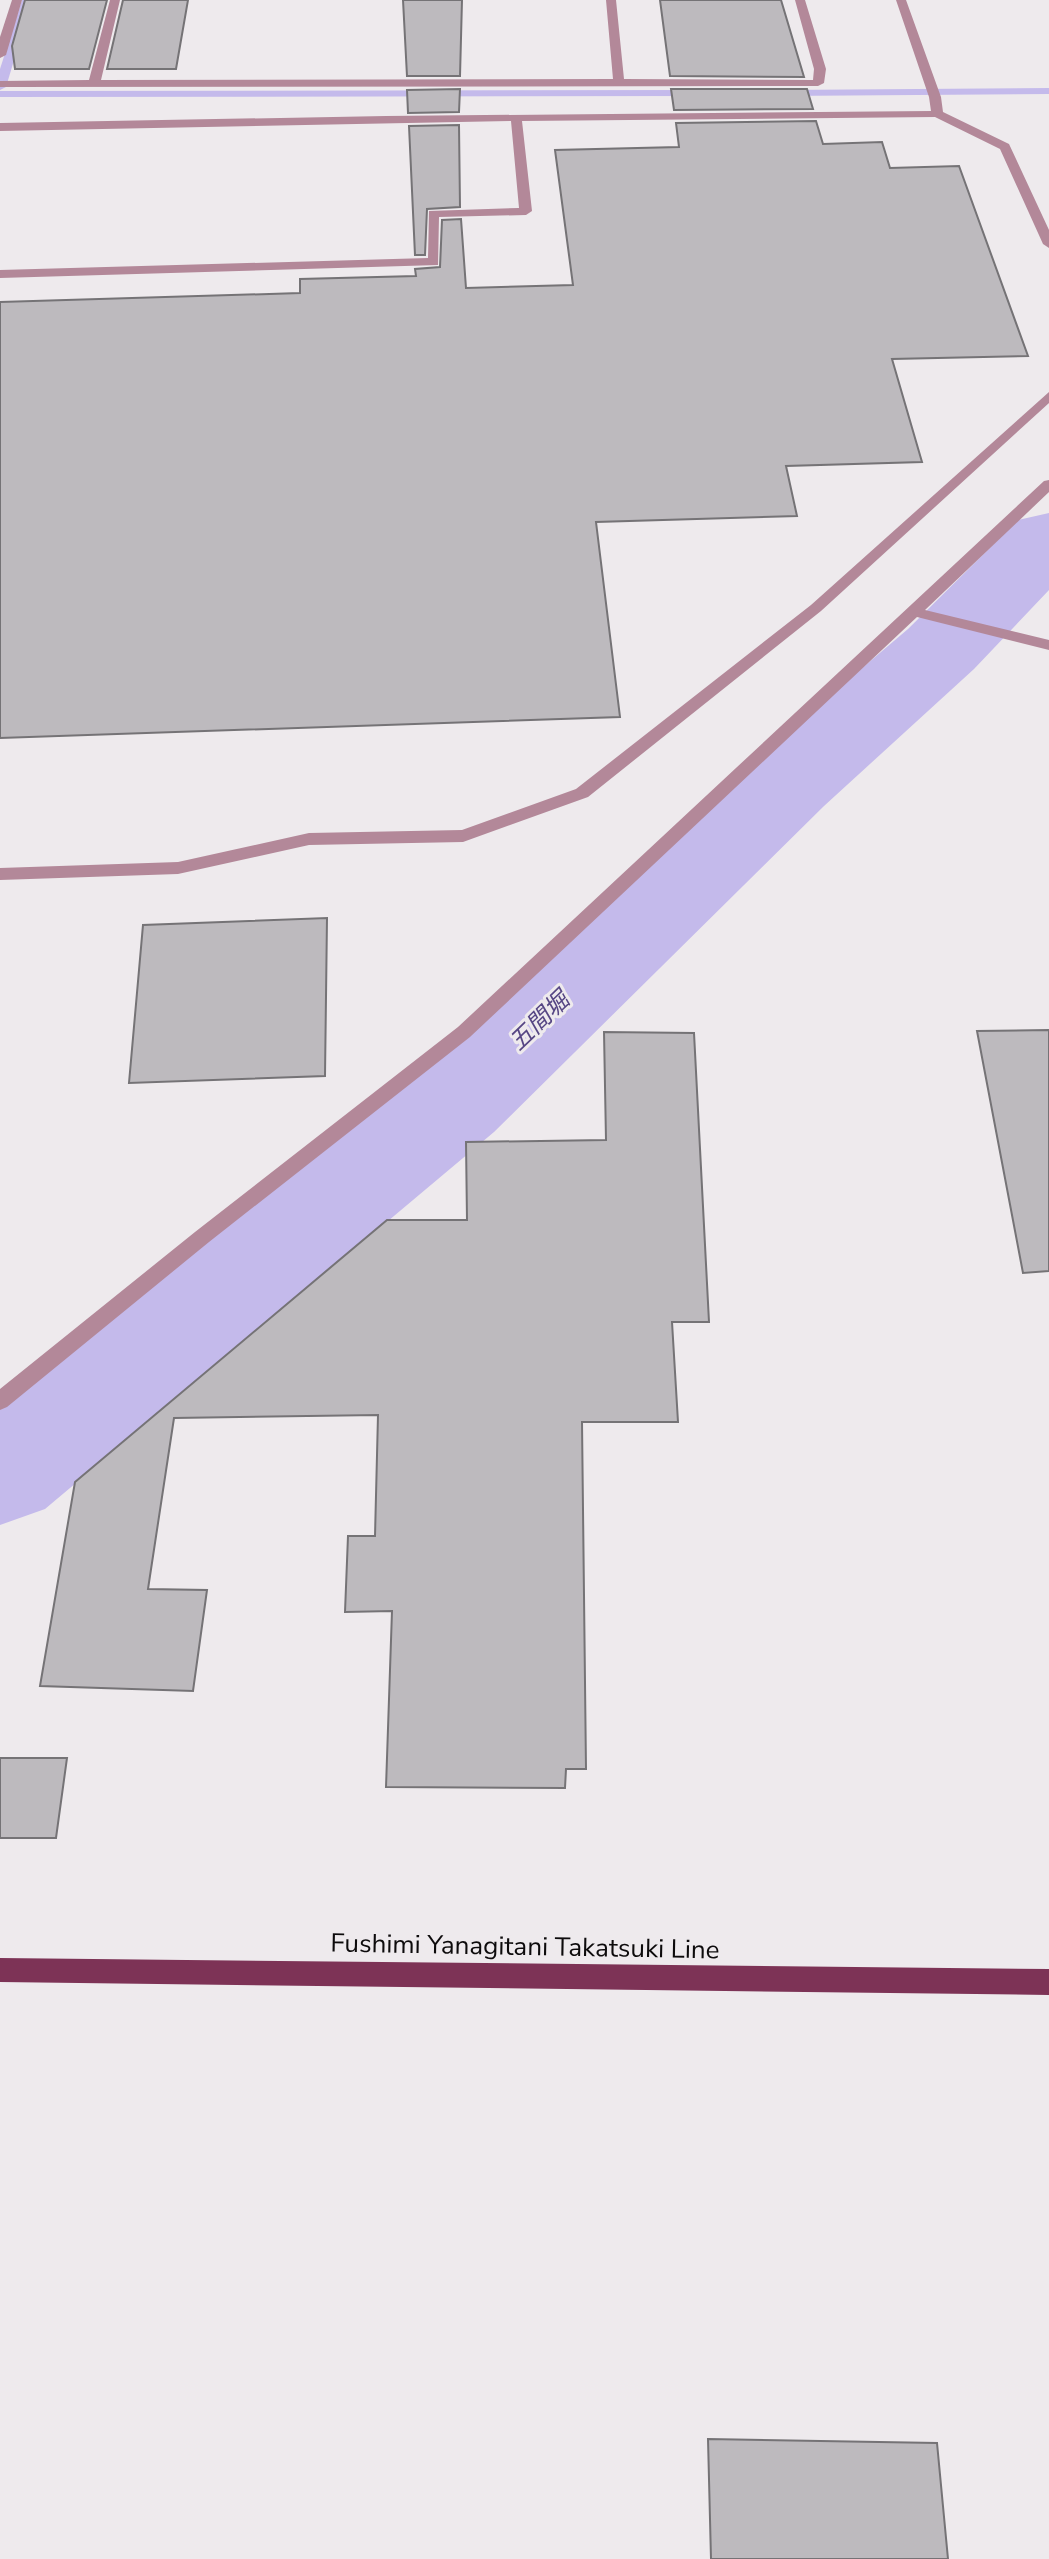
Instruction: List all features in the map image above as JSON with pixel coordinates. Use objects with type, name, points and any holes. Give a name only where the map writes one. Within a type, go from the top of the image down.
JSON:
[{"type":"main road","name":"Fushimi Yanagitani Takatsuki Line","points":[[0,1970],[1049,1982]]},
{"type":"street","points":[[0,55],[17,0]]},
{"type":"street","points":[[94,84],[115,0]]},
{"type":"street","points":[[611,0],[619,82]]},
{"type":"street","points":[[4,84],[818,83],[820,69],[800,0]]},
{"type":"street","points":[[901,0],[935,97],[937,114]]},
{"type":"street","points":[[0,127],[937,114],[1005,147],[1049,244]]},
{"type":"street","points":[[0,274],[434,262],[433,214],[526,211],[516,118]]},
{"type":"street","points":[[0,874],[178,868],[309,839],[463,836],[582,793],[816,608],[1049,396]]},
{"type":"street","points":[[0,1401],[202,1237],[464,1032],[1049,484]]},
{"type":"street","points":[[913,611],[1049,645]]},
{"type":"building","points":[[25,0],[107,0],[89,69],[15,69],[12,46]]},
{"type":"building","points":[[123,0],[188,0],[176,69],[107,69]]},
{"type":"building","points":[[403,0],[462,0],[460,76],[407,76]]},
{"type":"building","points":[[660,0],[781,0],[804,77],[670,76]]},
{"type":"building","points":[[460,89],[459,112],[408,113],[407,90]]},
{"type":"building","points":[[671,89],[807,89],[813,109],[674,110]]},
{"type":"building","points":[[816,121],[823,144],[882,142],[890,168],[959,166],[1028,356],[892,359],[922,462],[786,466],[797,516],[596,522],[620,717],[0,738],[0,302],[300,293],[300,279],[416,276],[415,269],[440,267],[442,220],[461,219],[466,288],[573,285],[555,150],[679,147],[676,123]]},
{"type":"building","points":[[459,125],[460,207],[427,209],[425,255],[415,255],[409,126]]},
{"type":"building","points":[[327,918],[325,1076],[129,1083],[143,925]]},
{"type":"building","points":[[1049,1030],[1049,1271],[1023,1273],[977,1031]]},
{"type":"building","points":[[604,1032],[694,1033],[709,1322],[672,1322],[678,1422],[582,1422],[586,1769],[566,1769],[565,1788],[386,1787],[392,1611],[345,1612],[348,1536],[375,1536],[378,1415],[174,1418],[148,1589],[207,1590],[193,1691],[40,1686],[75,1482],[387,1220],[467,1220],[466,1142],[606,1140]]},
{"type":"building","points":[[0,1758],[67,1758],[56,1838],[0,1838]]},
{"type":"building","points":[[708,2439],[937,2443],[948,2559],[711,2559]]},
{"type":"waterway","points":[[0,87],[27,0]]},
{"type":"waterway","points":[[781,93],[1049,91]]},
{"type":"waterway","points":[[0,94],[697,93]]},
{"type":"waterway","name":"五間堀","points":[[0,1470],[454,1102],[789,783],[941,649],[1049,539]]}]
